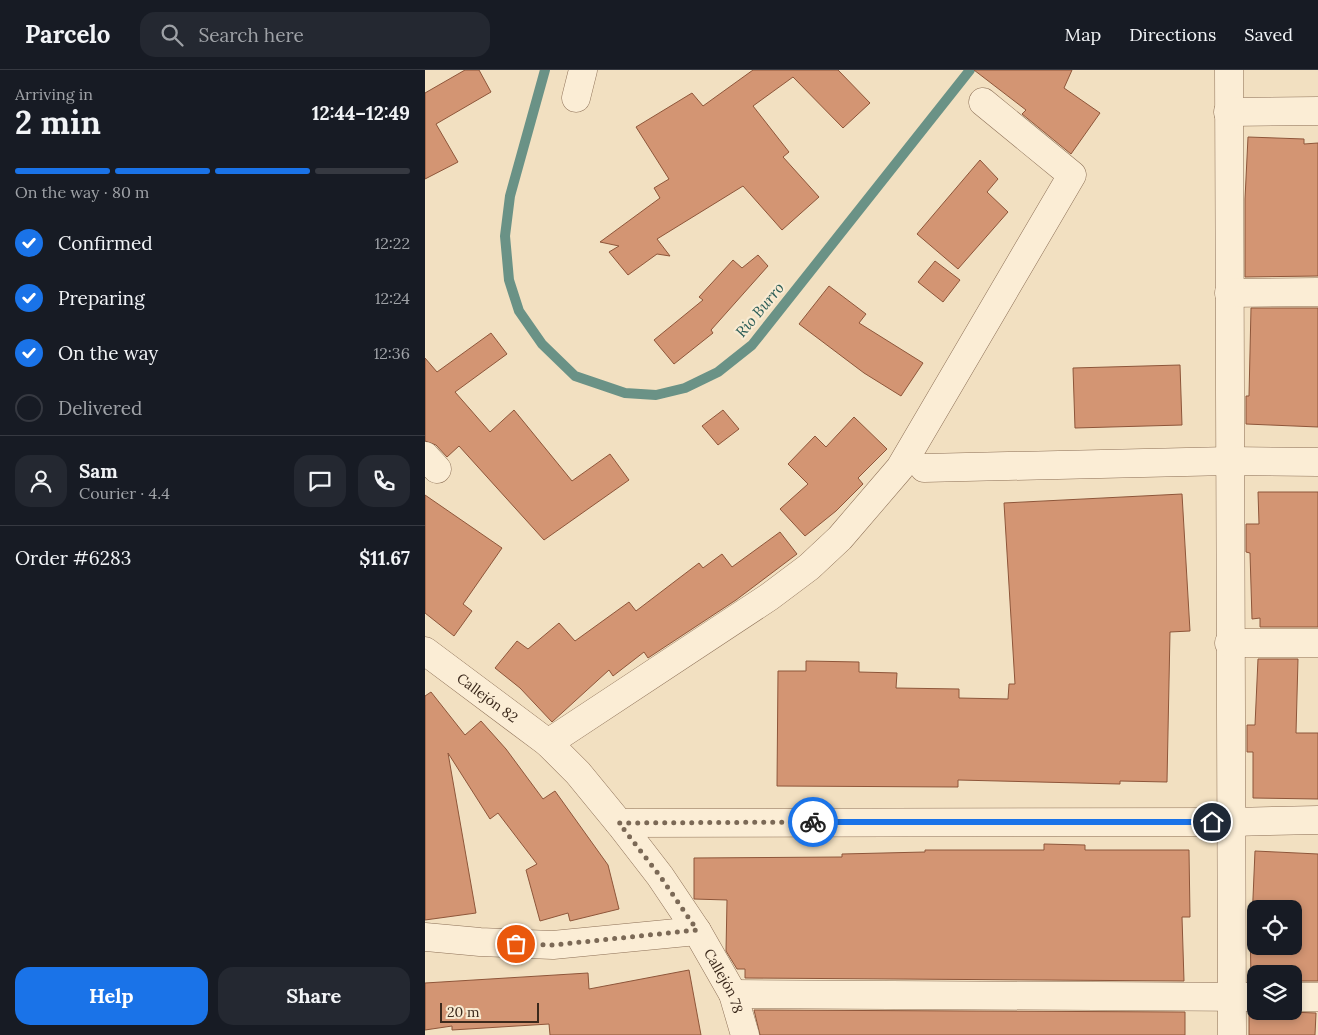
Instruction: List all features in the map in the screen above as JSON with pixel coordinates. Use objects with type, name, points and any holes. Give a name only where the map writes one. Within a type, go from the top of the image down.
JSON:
[{"type":"street","points":[[577,98],[583,70]]},
{"type":"street","points":[[1229,70],[1229,643],[1232,822],[1244,997],[1232,1035]]},
{"type":"street","points":[[548,743],[728,625],[809,567],[840,538],[899,468],[1072,175],[983,102]]},
{"type":"street","points":[[1228,112],[1318,111]]},
{"type":"street","points":[[1229,293],[1318,292]]},
{"type":"street","points":[[924,468],[1229,461],[1318,462]]},
{"type":"street","points":[[1229,643],[1318,643]]},
{"type":"street","name":"Callejón 82","points":[[425,651],[548,743]]},
{"type":"street","name":"Callejón 78","points":[[548,743],[578,773],[619,823],[660,876],[697,930],[733,994],[745,1035]]},
{"type":"street","points":[[619,823],[1232,822],[1318,820]]},
{"type":"street","points":[[425,937],[479,942],[553,945],[697,930]]},
{"type":"street","points":[[733,994],[1244,997]]},
{"type":"street","points":[[1302,997],[1318,997]]},
{"type":"building","points":[[465,70],[479,70],[491,92],[436,124],[458,162],[425,179],[425,93]]},
{"type":"building","points":[[753,70],[838,70],[870,103],[843,128],[793,77],[753,106],[789,152],[783,157],[819,197],[782,230],[743,186],[657,239],[670,256],[657,254],[628,275],[609,252],[619,246],[600,242],[660,198],[654,188],[669,179],[636,127],[692,93],[703,106]]},
{"type":"building","points":[[974,70],[1072,70],[1064,88],[1100,113],[1071,154],[1022,114],[1026,110]]},
{"type":"building","points":[[1248,137],[1304,139],[1304,144],[1318,143],[1318,276],[1245,277],[1245,199]]},
{"type":"building","points":[[980,160],[998,179],[987,192],[1008,212],[958,269],[917,234]]},
{"type":"building","points":[[758,255],[768,266],[711,330],[713,333],[674,364],[654,340],[703,300],[699,297],[733,260],[742,268]]},
{"type":"building","points":[[935,261],[960,280],[943,302],[918,282]]},
{"type":"building","points":[[829,286],[866,314],[859,323],[923,363],[901,396],[864,373],[799,324]]},
{"type":"building","points":[[1251,308],[1318,308],[1318,427],[1246,424],[1246,396],[1249,396]]},
{"type":"building","points":[[491,333],[507,354],[455,392],[490,432],[514,410],[572,481],[610,454],[629,480],[544,540],[459,446],[447,457],[436,445],[425,441],[425,358],[437,372]]},
{"type":"building","points":[[1180,365],[1182,425],[1075,428],[1073,368]]},
{"type":"building","points":[[723,410],[739,429],[718,445],[702,426]]},
{"type":"building","points":[[854,417],[887,449],[858,478],[863,484],[836,511],[805,536],[780,509],[808,484],[788,464],[815,436],[826,447]]},
{"type":"building","points":[[1258,492],[1318,492],[1318,627],[1260,627],[1260,618],[1252,619],[1250,553],[1246,552],[1246,524],[1259,524]]},
{"type":"building","points":[[1182,494],[1190,631],[1170,632],[1167,782],[1120,781],[1120,784],[958,780],[958,787],[777,786],[778,671],[806,671],[806,661],[859,662],[859,672],[897,673],[896,688],[959,689],[959,698],[1008,699],[1009,684],[1015,684],[1004,503]]},
{"type":"building","points":[[425,495],[502,548],[463,604],[472,611],[454,636],[425,613]]},
{"type":"building","points":[[780,532],[797,554],[736,600],[648,658],[644,652],[613,676],[609,670],[552,722],[520,688],[495,668],[517,641],[528,649],[559,623],[575,641],[629,602],[636,611],[699,563],[703,568],[722,554],[732,567]]},
{"type":"building","points":[[1258,659],[1298,659],[1296,733],[1318,733],[1318,799],[1253,798],[1253,752],[1247,752],[1247,725],[1255,725]]},
{"type":"building","points":[[431,692],[465,735],[481,721],[506,749],[543,799],[555,791],[608,865],[619,909],[570,921],[568,913],[540,921],[526,870],[537,864],[498,813],[490,819],[448,753],[476,913],[425,920],[425,696]]},
{"type":"building","points":[[1044,844],[1085,845],[1085,850],[1189,850],[1190,917],[1182,917],[1184,981],[745,978],[745,969],[737,969],[726,951],[727,900],[694,899],[694,858],[842,857],[842,854],[925,852],[925,850],[1044,850]]},
{"type":"building","points":[[1255,851],[1318,854],[1318,981],[1302,981],[1302,965],[1251,965],[1251,955],[1302,955],[1302,900],[1253,900]]},
{"type":"building","points":[[689,970],[701,1035],[550,1035],[549,1024],[452,1030],[452,1026],[425,1030],[425,983],[588,973],[589,989]]},
{"type":"building","points":[[754,1010],[1185,1012],[1185,1035],[760,1035]]},
{"type":"building","points":[[1302,1012],[1316,1013],[1315,1035],[1249,1035],[1249,1020],[1302,1020]]},
{"type":"waterway","name":"Rio Burro","points":[[545,70],[510,196],[505,236],[509,280],[519,311],[542,344],[575,376],[625,393],[656,395],[685,388],[718,372],[752,345],[970,70]]},
{"type":"way so far","points":[[516,944],[553,945],[697,930],[660,876],[619,823],[813,822]]},
{"type":"route","points":[[813,822],[1212,822]]}]
